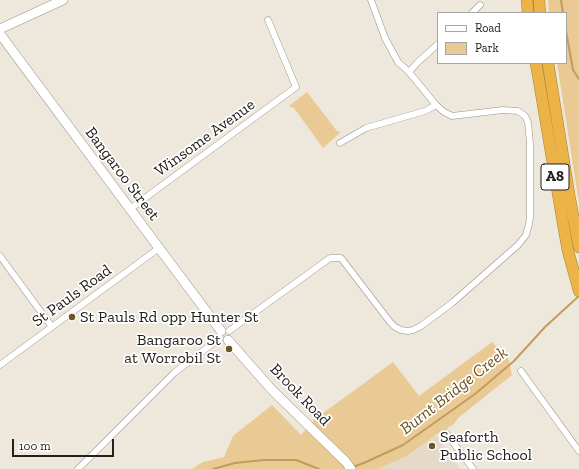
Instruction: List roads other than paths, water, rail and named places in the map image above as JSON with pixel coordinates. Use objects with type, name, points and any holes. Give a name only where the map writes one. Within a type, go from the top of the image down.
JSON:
[{"type":"highway","points":[[527,0],[528,12]]},
{"type":"highway","points":[[539,0],[540,12]]},
{"type":"highway","name":"A8","points":[[536,64],[568,252],[579,291]]},
{"type":"highway","name":"A8","points":[[548,64],[579,247]]},
{"type":"street","points":[[0,30],[63,0]]},
{"type":"street","points":[[78,469],[174,373],[330,258],[341,258],[390,322],[401,330],[408,331],[421,326],[452,303],[523,240],[528,230],[530,217],[530,144],[528,122],[525,116],[518,111],[503,110],[452,116],[444,112],[436,105],[409,72],[398,62],[385,38],[371,0]]},
{"type":"street","points":[[473,12],[480,5]]},
{"type":"street","name":"Winsome Avenue","points":[[130,209],[296,87],[268,20]]},
{"type":"street","name":"Bangaroo Street","points":[[0,30],[224,335]]},
{"type":"street","points":[[409,72],[437,45]]},
{"type":"street","points":[[340,143],[366,128],[425,111],[436,105]]},
{"type":"street","name":"St Pauls Road","points":[[0,365],[159,248]]},
{"type":"street","points":[[0,256],[52,327]]},
{"type":"street","name":"Brook Road","points":[[224,335],[272,390],[349,466]]},
{"type":"street","points":[[521,371],[579,451]]},
{"type":"street","points":[[446,433],[473,469]]},
{"type":"waterway","name":"Burnt Bridge Creek","points":[[561,0],[563,12]]},
{"type":"waterway","name":"Burnt Bridge Creek","points":[[567,37],[573,70],[579,79]]},
{"type":"waterway","name":"Burnt Bridge Creek","points":[[353,467],[403,445],[475,394],[514,361],[545,327],[579,296]]},
{"type":"waterway","name":"Burnt Bridge Creek","points":[[213,469],[235,463],[264,460],[296,460],[319,469]]},
{"type":"place","name":"St Pauls Rd opp Hunter St","points":[[72,317]]},
{"type":"place","name":"Bangaroo St at Worrobil St","points":[[229,349]]},
{"type":"place","name":"Seaforth Public School","points":[[432,446]]}]
